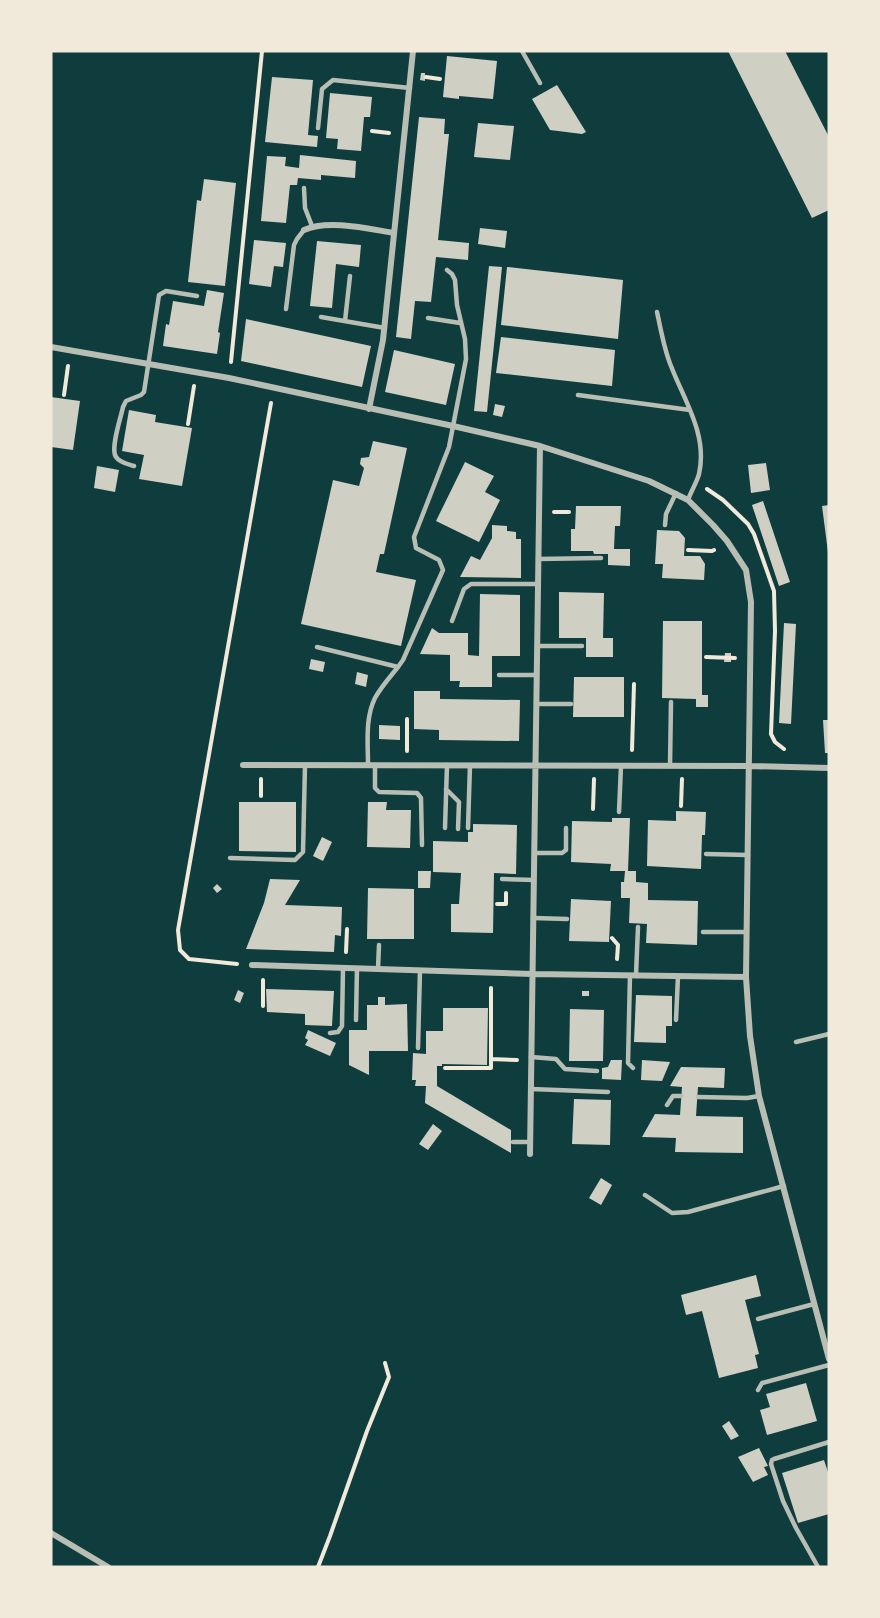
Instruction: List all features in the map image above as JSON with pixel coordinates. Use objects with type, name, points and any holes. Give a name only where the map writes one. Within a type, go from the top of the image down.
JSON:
[{"type":"street","points":[[369,409],[385,328],[413,51]]},
{"type":"street","points":[[304,230],[312,226],[340,226],[394,232]]},
{"type":"street","points":[[51,347],[230,378],[540,446],[649,481],[676,493],[688,500],[727,541],[746,570],[751,602],[746,932],[750,1036],[759,1096],[829,1359]]},
{"type":"street","points":[[530,1154],[540,446]]},
{"type":"street","points":[[243,765],[829,768]]},
{"type":"street","points":[[252,965],[533,974],[746,977]]},
{"type":"street","points":[[51,1533],[108,1567]]},
{"type":"lane","points":[[522,51],[540,83]]},
{"type":"lane","points":[[318,128],[322,89],[333,80],[410,88]]},
{"type":"lane","points":[[304,188],[305,208],[312,226]]},
{"type":"lane","points":[[286,309],[294,245],[304,230]]},
{"type":"lane","points":[[422,845],[421,798],[417,793],[379,792],[375,788],[369,721],[371,708],[381,688],[403,660],[443,570],[440,560],[416,548],[414,537],[449,447],[466,359],[455,280],[447,270]]},
{"type":"lane","points":[[345,321],[350,276]]},
{"type":"lane","points":[[134,466],[116,457],[114,446],[126,401],[144,392],[159,295],[166,291],[197,296]]},
{"type":"lane","points":[[657,312],[670,364],[698,434],[701,453],[699,474],[688,500]]},
{"type":"lane","points":[[321,317],[385,328]]},
{"type":"lane","points":[[428,318],[460,323]]},
{"type":"lane","points":[[578,395],[690,410]]},
{"type":"lane","points":[[665,525],[666,513],[676,493]]},
{"type":"lane","points":[[538,559],[601,558]]},
{"type":"lane","points":[[452,621],[464,589],[471,584],[538,584]]},
{"type":"lane","points":[[537,646],[582,646]]},
{"type":"lane","points":[[317,647],[398,667]]},
{"type":"lane","points":[[499,675],[536,675]]},
{"type":"lane","points":[[670,766],[671,702]]},
{"type":"lane","points":[[536,704],[571,704]]},
{"type":"lane","points":[[230,858],[295,860],[303,852],[305,765]]},
{"type":"lane","points":[[445,828],[447,765]]},
{"type":"lane","points":[[468,828],[470,765]]},
{"type":"lane","points":[[619,812],[621,766]]},
{"type":"lane","points":[[446,789],[459,802],[458,829]]},
{"type":"lane","points":[[534,853],[562,853],[566,850],[566,828]]},
{"type":"lane","points":[[706,854],[748,855]]},
{"type":"lane","points":[[502,879],[534,880]]},
{"type":"lane","points":[[533,918],[567,919]]},
{"type":"lane","points":[[633,1068],[628,1063],[638,927]]},
{"type":"lane","points":[[704,932],[746,932]]},
{"type":"lane","points":[[378,969],[379,945]]},
{"type":"lane","points":[[330,1033],[338,1032],[342,1026],[344,968]]},
{"type":"lane","points":[[357,968],[357,1020]]},
{"type":"lane","points":[[418,1047],[420,970]]},
{"type":"lane","points":[[676,1020],[678,976]]},
{"type":"lane","points":[[796,1042],[829,1034]]},
{"type":"lane","points":[[531,1059],[556,1059],[565,1070],[597,1071]]},
{"type":"lane","points":[[531,1089],[608,1092]]},
{"type":"lane","points":[[668,1105],[673,1096],[681,1096]]},
{"type":"lane","points":[[698,1097],[747,1098],[759,1096]]},
{"type":"lane","points":[[513,1142],[530,1142]]},
{"type":"lane","points":[[645,1195],[672,1213],[688,1212],[784,1186]]},
{"type":"lane","points":[[758,1319],[814,1304]]},
{"type":"lane","points":[[758,1390],[762,1383],[829,1365]]},
{"type":"lane","points":[[818,1567],[783,1501],[771,1464],[774,1459],[829,1442]]},
{"type":"path","points":[[230,378],[262,51]]},
{"type":"path","points":[[64,395],[70,351]]},
{"type":"path","points":[[188,424],[196,372]]},
{"type":"path","points":[[252,965],[189,959],[180,950],[178,930],[274,387]]},
{"type":"path","points":[[695,482],[723,500],[748,524],[754,534],[774,591],[775,630],[771,734],[775,742],[784,749]]},
{"type":"path","points":[[688,550],[712,551],[727,541]]},
{"type":"path","points":[[706,657],[750,658]]},
{"type":"path","points":[[631,766],[634,684]]},
{"type":"path","points":[[407,719],[407,765]]},
{"type":"path","points":[[593,809],[595,766]]},
{"type":"path","points":[[681,806],[682,766]]},
{"type":"path","points":[[497,904],[506,904],[506,893]]},
{"type":"path","points":[[344,968],[347,929]]},
{"type":"path","points":[[612,938],[618,945],[618,975]]},
{"type":"path","points":[[263,1006],[264,966]]},
{"type":"path","points":[[445,1068],[491,1068],[491,972]]},
{"type":"path","points":[[491,1059],[531,1059]]},
{"type":"path","points":[[318,1567],[389,1377],[385,1363]]},
{"type":"building","points":[[728,51],[785,51],[829,137],[829,210],[812,218]]},
{"type":"building","points":[[447,56],[497,61],[493,99],[443,97]]},
{"type":"building","points":[[421,73],[425,73],[425,81],[420,80]]},
{"type":"building","points":[[272,77],[313,80],[308,135],[318,136],[317,147],[265,142]]},
{"type":"building","points":[[557,85],[586,132],[582,134],[550,130],[532,99]]},
{"type":"building","points":[[330,93],[372,97],[370,117],[364,117],[361,151],[337,149],[338,139],[326,138]]},
{"type":"building","points":[[419,117],[445,119],[444,134],[449,134],[438,240],[469,243],[468,260],[436,257],[431,302],[415,301],[411,339],[396,337]]},
{"type":"building","points":[[478,123],[514,126],[510,160],[474,157]]},
{"type":"building","points":[[300,155],[356,161],[355,178],[321,175],[321,180],[298,178],[297,185],[290,185],[286,223],[261,221],[267,156],[286,157],[285,166],[299,168]]},
{"type":"building","points":[[204,179],[236,183],[225,286],[188,282],[197,200],[201,201]]},
{"type":"building","points":[[480,228],[507,231],[505,248],[478,244]]},
{"type":"building","points":[[254,240],[286,243],[283,267],[274,266],[271,287],[249,284]]},
{"type":"building","points":[[317,241],[361,245],[359,267],[336,264],[332,308],[310,306]]},
{"type":"building","points":[[489,266],[502,267],[487,412],[474,411]]},
{"type":"building","points":[[507,267],[623,280],[618,339],[501,325]]},
{"type":"building","points":[[207,290],[224,293],[217,354],[163,346],[166,324],[169,325],[173,301],[204,306]]},
{"type":"building","points":[[246,319],[371,346],[362,387],[241,361]]},
{"type":"building","points":[[501,337],[615,350],[612,386],[496,373]]},
{"type":"building","points":[[394,350],[455,364],[446,405],[385,392]]},
{"type":"building","points":[[51,397],[80,401],[73,450],[51,447]]},
{"type":"building","points":[[495,404],[505,406],[502,417],[493,415]]},
{"type":"building","points":[[129,410],[156,415],[155,422],[192,428],[182,486],[139,479],[144,455],[122,451]]},
{"type":"building","points":[[373,441],[407,448],[384,554],[380,554],[376,572],[416,580],[401,646],[301,624],[333,480],[359,486],[364,468],[360,464],[361,458],[369,457]]},
{"type":"building","points":[[465,462],[494,476],[485,492],[500,500],[479,542],[436,521]]},
{"type":"building","points":[[766,463],[770,490],[751,493],[748,465]]},
{"type":"building","points":[[97,466],[119,470],[115,492],[94,488]]},
{"type":"building","points":[[763,501],[790,582],[779,586],[752,505]]},
{"type":"building","points":[[829,505],[829,552],[828,552],[822,506]]},
{"type":"building","points":[[576,506],[621,506],[620,526],[615,526],[614,549],[630,549],[630,566],[608,565],[608,554],[571,551],[571,529],[575,529]]},
{"type":"building","points":[[492,525],[507,526],[507,531],[516,532],[516,539],[521,539],[521,578],[460,577],[471,556],[480,560],[492,538]]},
{"type":"building","points":[[657,530],[679,531],[685,538],[684,556],[700,556],[705,564],[704,580],[662,578],[663,564],[655,564]]},
{"type":"building","points":[[559,592],[604,593],[603,638],[613,638],[613,657],[586,657],[586,638],[559,638]]},
{"type":"building","points":[[480,594],[520,595],[520,656],[492,656],[492,687],[459,687],[460,681],[450,681],[450,655],[420,654],[432,628],[439,633],[468,633],[468,655],[479,656]]},
{"type":"building","points":[[663,621],[702,621],[702,695],[708,695],[708,707],[696,707],[696,699],[662,698]]},
{"type":"building","points":[[784,623],[796,624],[791,724],[779,723]]},
{"type":"building","points":[[725,653],[731,653],[731,662],[724,662]]},
{"type":"building","points":[[311,659],[325,662],[323,672],[309,669]]},
{"type":"building","points":[[357,672],[368,675],[366,687],[355,684]]},
{"type":"building","points":[[574,677],[624,677],[624,717],[573,717]]},
{"type":"building","points":[[414,691],[440,691],[440,699],[520,700],[519,741],[439,740],[439,730],[414,729]]},
{"type":"building","points":[[823,720],[829,720],[829,753],[825,753]]},
{"type":"building","points":[[379,725],[400,726],[400,740],[379,739]]},
{"type":"building","points":[[239,802],[296,802],[296,852],[239,851]]},
{"type":"building","points":[[368,802],[387,802],[386,810],[411,810],[410,848],[367,847]]},
{"type":"building","points":[[676,811],[706,812],[705,835],[702,835],[701,869],[647,866],[648,820],[676,821]]},
{"type":"building","points":[[612,818],[630,818],[628,871],[636,871],[636,882],[648,883],[648,900],[698,901],[697,945],[646,943],[647,924],[629,923],[630,898],[621,898],[621,882],[624,882],[625,871],[610,871],[611,864],[571,862],[572,821],[612,822]]},
{"type":"building","points":[[473,824],[517,825],[516,874],[494,873],[493,933],[451,932],[451,904],[459,904],[461,873],[433,872],[433,841],[468,842],[468,832],[473,832]]},
{"type":"building","points":[[322,837],[332,842],[323,861],[313,856]]},
{"type":"building","points":[[418,871],[431,871],[430,888],[418,888]]},
{"type":"building","points":[[270,879],[300,880],[285,905],[342,907],[341,936],[335,935],[334,952],[246,949],[264,903]]},
{"type":"building","points":[[217,884],[222,889],[217,893],[213,888]]},
{"type":"building","points":[[368,888],[414,889],[414,939],[367,939]]},
{"type":"building","points":[[571,899],[611,901],[609,942],[569,941]]},
{"type":"building","points":[[266,989],[334,991],[332,1026],[305,1025],[305,1014],[267,1012]]},
{"type":"building","points":[[238,990],[244,993],[240,1003],[234,1000]]},
{"type":"building","points":[[582,991],[589,991],[589,996],[582,996]]},
{"type":"building","points":[[636,995],[672,996],[672,1026],[666,1026],[666,1043],[634,1042]]},
{"type":"building","points":[[378,997],[385,997],[385,1005],[407,1004],[408,1051],[369,1051],[369,1075],[349,1065],[349,1030],[367,1030],[367,1005],[378,1005]]},
{"type":"building","points":[[443,1008],[488,1008],[487,1065],[442,1064],[442,1066],[437,1066],[437,1086],[511,1130],[511,1153],[425,1103],[426,1086],[415,1086],[416,1080],[412,1080],[413,1053],[426,1054],[426,1031],[443,1031]]},
{"type":"building","points":[[570,1009],[604,1010],[603,1061],[569,1061]]},
{"type":"building","points":[[308,1030],[336,1043],[330,1056],[305,1045],[308,1040],[305,1038]]},
{"type":"building","points":[[611,1060],[622,1060],[621,1080],[602,1079],[602,1068],[608,1067]]},
{"type":"building","points":[[642,1060],[670,1062],[662,1081],[641,1080]]},
{"type":"building","points":[[681,1067],[725,1068],[724,1088],[698,1087],[696,1116],[743,1117],[743,1153],[675,1152],[676,1138],[642,1137],[655,1114],[680,1115],[682,1087],[670,1086]]},
{"type":"building","points":[[574,1099],[611,1100],[610,1145],[572,1144]]},
{"type":"building","points":[[433,1124],[442,1131],[428,1150],[419,1144]]},
{"type":"building","points":[[601,1178],[612,1185],[601,1205],[589,1198]]},
{"type":"building","points":[[756,1275],[761,1296],[745,1300],[759,1354],[755,1355],[758,1368],[719,1378],[702,1311],[686,1315],[681,1295]]},
{"type":"building","points":[[806,1383],[817,1421],[767,1435],[760,1410],[770,1407],[766,1394]]},
{"type":"building","points":[[729,1421],[739,1436],[731,1440],[722,1426]]},
{"type":"building","points":[[759,1448],[768,1466],[764,1467],[768,1475],[753,1482],[738,1457]]},
{"type":"building","points":[[824,1460],[829,1475],[829,1514],[798,1523],[782,1473]]}]
